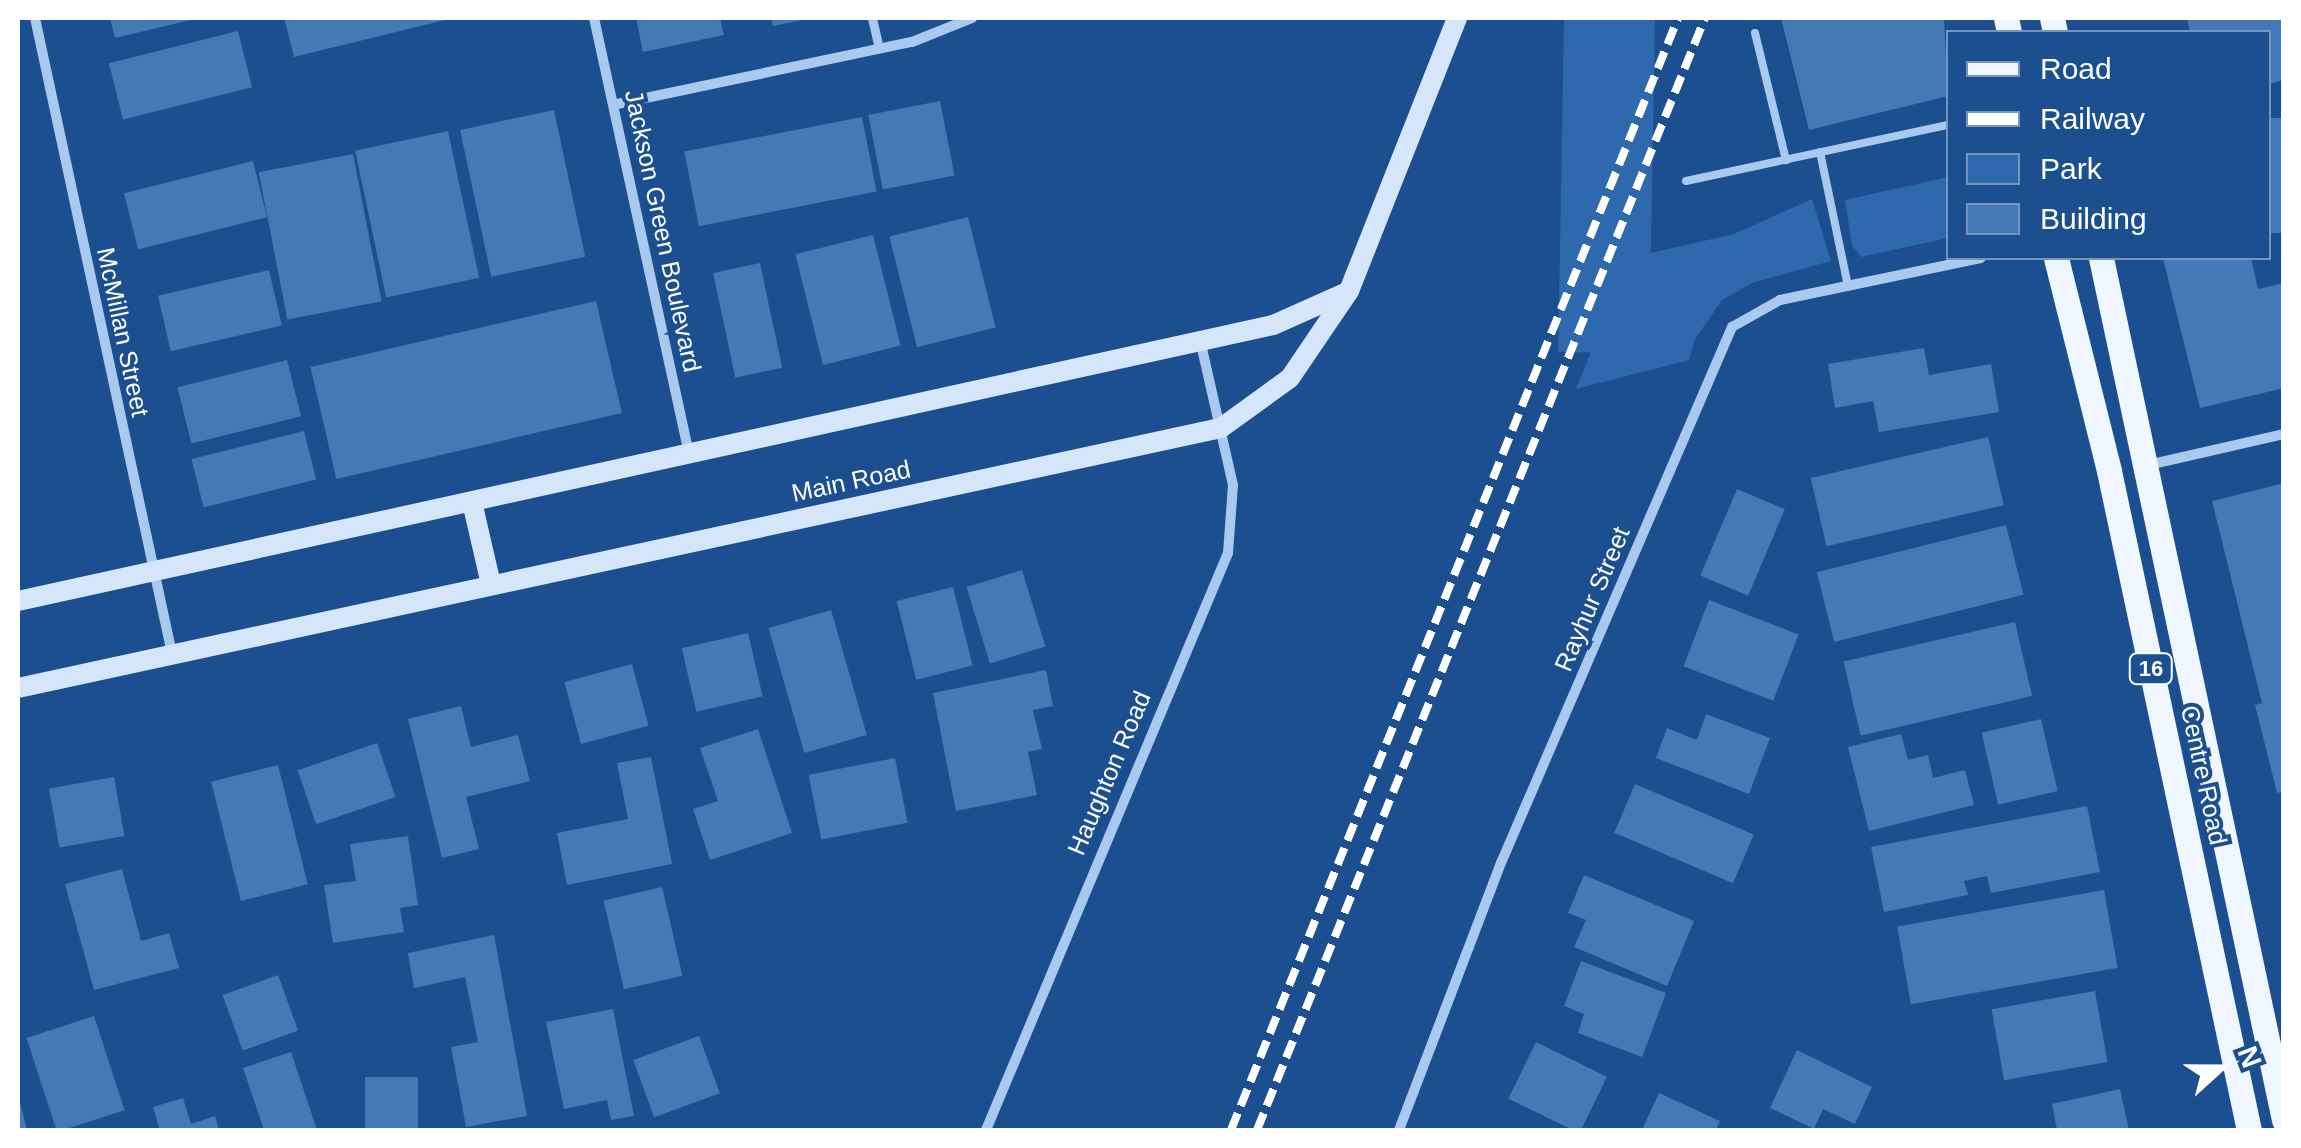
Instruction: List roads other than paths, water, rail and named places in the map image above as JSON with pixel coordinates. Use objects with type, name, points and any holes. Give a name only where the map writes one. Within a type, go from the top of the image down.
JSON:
[{"type":"main road","points":[[1221,428],[1290,378],[1348,291],[1457,18]]},
{"type":"main road","name":"Centre Road","points":[[2056,260],[2108,471],[2249,1130]]},
{"type":"main road","name":"Centre Road","points":[[2102,260],[2278,1073],[2284,1120]]},
{"type":"main road","points":[[18,601],[1297,318],[1348,291]]},
{"type":"main road","name":"Main Road","points":[[18,688],[1221,428]]},
{"type":"main road","points":[[472,502],[490,584]]},
{"type":"street","name":"McMillan Street","points":[[35,18],[172,654]]},
{"type":"street","name":"Jackson Green Boulevard","points":[[594,18],[617,104],[690,454]]},
{"type":"street","points":[[872,18],[879,48]]},
{"type":"street","points":[[617,104],[879,48],[972,18]]},
{"type":"street","name":"Rayhur Street","points":[[1399,1130],[1501,862],[1732,327],[1780,300],[1972,260]]},
{"type":"street","name":"Haughton Road","points":[[986,1130],[1228,553],[1233,485],[1200,340]]},
{"type":"street","points":[[2146,465],[2284,434]]},
{"type":"street","points":[[2238,1082],[2278,1073]]},
{"type":"lane","points":[[1755,33],[1786,160]]},
{"type":"lane","points":[[1686,181],[1946,125]]},
{"type":"lane","points":[[1820,152],[1848,286]]},
{"type":"railway","points":[[1231,1130],[1678,18]]},
{"type":"railway","points":[[1257,1130],[1705,18]]}]
